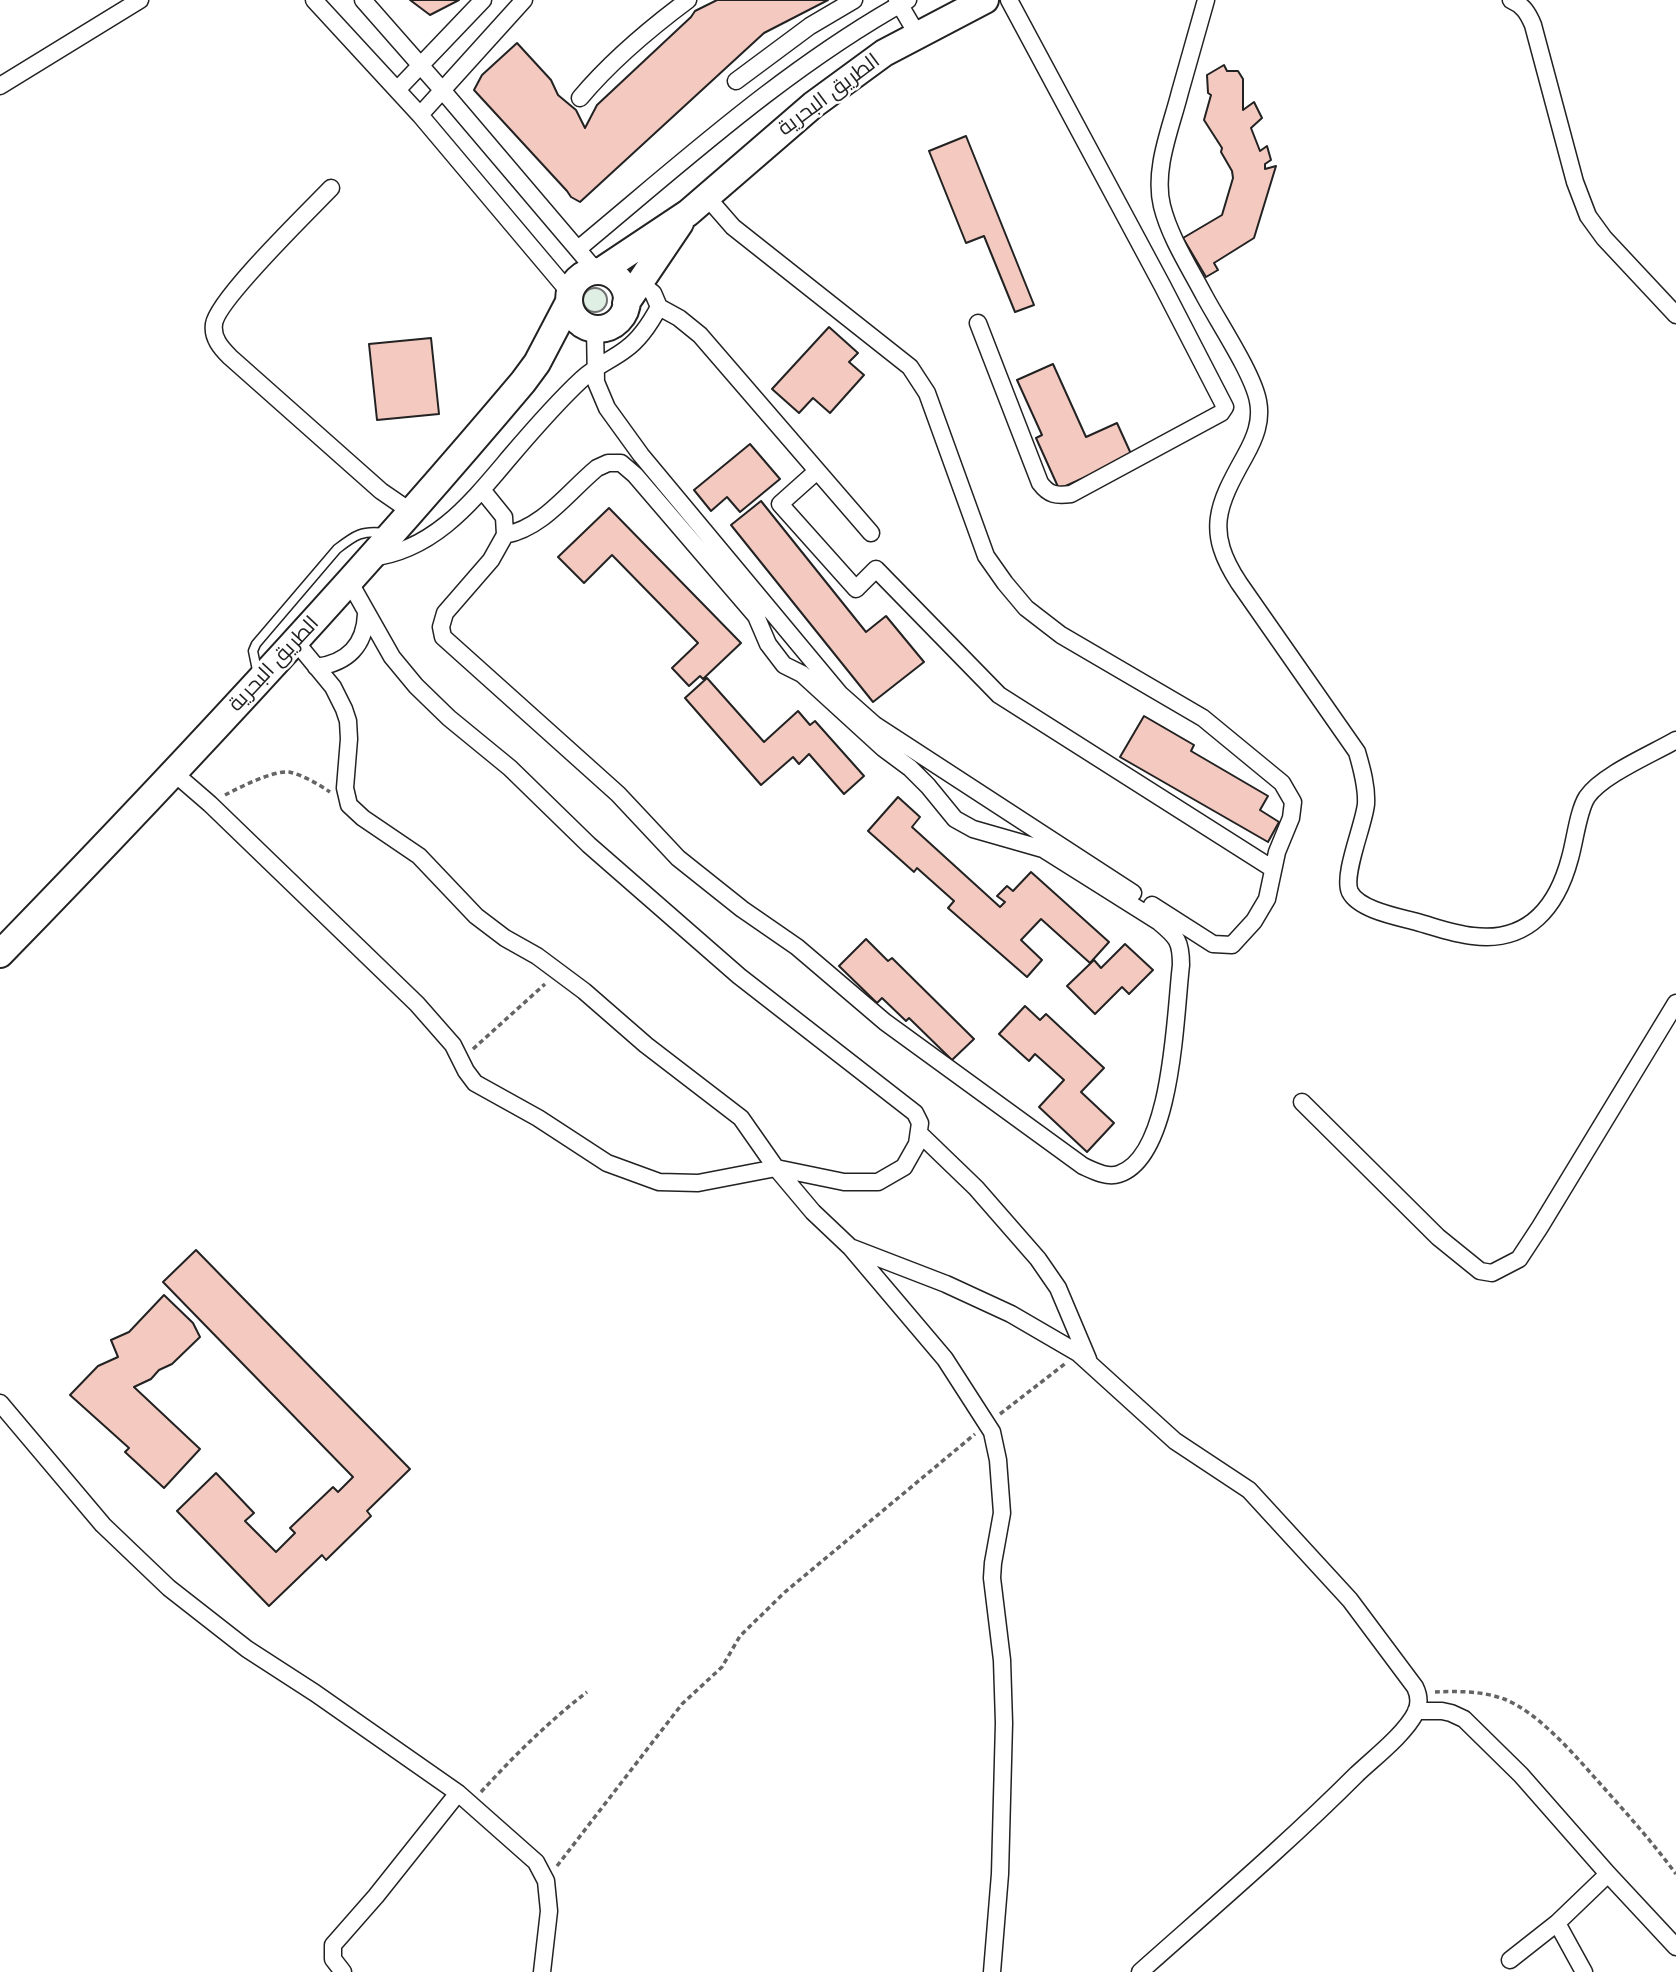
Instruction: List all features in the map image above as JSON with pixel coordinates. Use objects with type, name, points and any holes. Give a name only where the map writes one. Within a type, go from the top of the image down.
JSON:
[{"type":"main road","name":"الطريق البحرية","points":[[697,205],[823,98],[884,53],[985,0]]},
{"type":"main road","points":[[697,205],[633,293],[622,316],[605,328],[594,328],[577,320],[572,312],[570,297],[575,283],[582,276],[599,271],[697,205]]},
{"type":"main road","points":[[599,271],[611,274],[633,293]]},
{"type":"main road","name":"الطريق البحرية","points":[[0,954],[296,642],[391,533],[412,513],[537,363],[570,297]]},
{"type":"main road","name":"الطريق البحرية","points":[[537,363],[594,328]]},
{"type":"street","points":[[0,86],[140,0]]},
{"type":"street","points":[[314,0],[420,115],[570,297]]},
{"type":"street","points":[[363,0],[599,271]]},
{"type":"street","points":[[397,90],[483,0]]},
{"type":"street","points":[[420,115],[524,0]]},
{"type":"street","points":[[580,98],[630,47],[688,0]]},
{"type":"street","points":[[736,81],[810,26],[854,0]]},
{"type":"street","points":[[978,323],[1040,483],[1047,492],[1059,496],[1070,494],[1221,413],[1225,407],[1009,0]]},
{"type":"street","points":[[1206,0],[1165,150],[1160,174],[1162,205],[1173,235],[1258,399],[1258,426],[1254,439],[1233,477],[1217,516],[1224,556],[1239,583],[1357,752],[1364,776],[1366,805],[1349,877],[1351,895],[1358,902],[1387,914],[1471,936],[1505,935],[1527,926],[1544,913],[1554,900],[1569,862],[1588,796],[1625,768],[1676,740]]},
{"type":"street","points":[[1511,0],[1527,12],[1533,25],[1575,182],[1588,216],[1604,238],[1676,315]]},
{"type":"street","points":[[578,249],[743,112],[842,39],[902,2],[917,34]]},
{"type":"street","points":[[331,188],[228,300],[215,319],[214,335],[222,349],[258,382],[381,491],[412,513]]},
{"type":"street","points":[[594,328],[596,382],[607,408],[641,455],[840,694],[875,725],[1213,944],[1232,945],[1243,935],[1254,922],[1267,898],[1277,852],[1291,818],[1293,802],[1282,783],[1203,718],[1061,635],[1026,608],[1004,583],[986,556],[927,393],[911,368],[733,227],[697,205]]},
{"type":"street","points":[[633,293],[653,293],[659,307],[679,318],[700,335],[871,533]]},
{"type":"street","points":[[370,558],[417,545],[468,507],[571,390],[596,368],[628,348],[652,320],[659,307]]},
{"type":"street","points":[[483,491],[503,517],[505,535],[491,560],[445,613],[441,628],[443,637],[618,794],[678,858],[742,909],[797,947],[885,1022],[1083,1166],[1100,1174],[1117,1175],[1130,1169],[1142,1158],[1160,1120],[1169,1070],[1181,965],[1181,949],[1174,934],[1043,849],[973,829],[956,819],[910,768],[883,748],[802,674],[785,665],[768,644],[756,616],[635,475],[621,463],[608,463],[597,468],[534,524],[519,532],[505,535]]},
{"type":"street","points":[[817,471],[780,504],[856,589],[876,569],[999,695],[1273,869]]},
{"type":"street","points":[[173,772],[210,804],[417,1004],[453,1045],[470,1078],[607,1163],[659,1182],[687,1183],[724,1179],[776,1168],[844,1182],[878,1182],[904,1167],[920,1134],[920,1123],[915,1113],[739,976],[589,845],[510,768],[449,718],[403,671],[349,581]]},
{"type":"street","points":[[316,667],[331,665],[347,656],[359,644],[365,630],[366,613]]},
{"type":"street","points":[[296,642],[333,687],[348,721],[345,788],[349,805],[363,818],[419,856],[476,916],[558,972],[646,1045],[741,1118],[776,1168],[813,1212],[850,1247],[945,1359],[992,1432],[998,1460],[1002,1513],[992,1578],[1002,1660],[1004,1723],[1000,1874],[992,1972]]},
{"type":"street","points":[[1302,1102],[1438,1237],[1479,1271],[1492,1273],[1519,1259],[1676,1003]]},
{"type":"street","points":[[920,1134],[976,1188],[1038,1259],[1058,1288],[1084,1358]]},
{"type":"street","points":[[850,1247],[946,1284],[1011,1314],[1084,1358],[1175,1441],[1249,1490],[1268,1508],[1350,1600],[1419,1694],[1416,1711],[1404,1728],[1315,1816],[1140,1972]]},
{"type":"street","points":[[0,1404],[103,1525],[169,1588],[247,1649],[315,1693],[464,1798],[536,1862],[546,1881],[549,1910],[542,1972]]},
{"type":"street","points":[[1416,1711],[1451,1713],[1464,1719],[1521,1775],[1676,1947]]},
{"type":"street","points":[[343,1972],[333,1959],[333,1945],[464,1798]]},
{"type":"street","points":[[1510,1960],[1557,1923],[1608,1874]]},
{"type":"street","points":[[1557,1923],[1584,1972]]},
{"type":"lane","points":[[259,681],[253,651],[256,644],[337,549],[353,536],[368,531],[391,533]]},
{"type":"path","points":[[210,804],[244,784],[286,772],[317,783],[349,805]]},
{"type":"path","points":[[461,1060],[558,972]]},
{"type":"path","points":[[546,1881],[682,1704],[722,1667],[740,1636],[785,1592],[987,1424],[1084,1358]]},
{"type":"path","points":[[1419,1694],[1458,1690],[1504,1699],[1528,1714],[1566,1745],[1646,1833],[1676,1874]]},
{"type":"path","points":[[464,1798],[587,1692]]},
{"type":"green space","points":[[595,288],[606,295],[607,300],[600,311],[595,312],[584,305],[583,300],[590,289]]},
{"type":"building","points":[[410,0],[459,0],[430,15]]},
{"type":"building","points":[[717,0],[828,0],[764,33],[580,202],[571,197],[474,90],[482,75],[517,43],[551,80],[558,95],[576,110],[585,128],[597,105],[695,11]]},
{"type":"building","points":[[1224,65],[1227,71],[1238,71],[1243,79],[1243,110],[1254,102],[1262,118],[1251,128],[1260,151],[1267,146],[1271,160],[1265,164],[1265,169],[1276,166],[1254,238],[1214,263],[1218,270],[1206,277],[1183,238],[1222,215],[1233,178],[1221,152],[1222,148],[1204,120],[1211,95],[1208,93],[1207,75]]},
{"type":"building","points":[[966,136],[1034,305],[1015,312],[984,236],[966,243],[929,151]]},
{"type":"building","points":[[829,327],[858,353],[849,362],[864,375],[830,413],[813,398],[799,413],[772,389]]},
{"type":"building","points":[[431,338],[439,414],[377,420],[369,344]]},
{"type":"building","points":[[1053,364],[1086,437],[1117,423],[1132,456],[1059,489],[1036,438],[1042,435],[1017,380]]},
{"type":"building","points":[[750,444],[780,479],[740,512],[727,497],[711,511],[694,490]]},
{"type":"building","points":[[761,501],[866,632],[886,616],[924,662],[873,702],[731,525]]},
{"type":"building","points":[[609,508],[741,643],[703,679],[700,676],[689,686],[672,668],[698,643],[612,555],[584,583],[558,557]]},
{"type":"building","points":[[707,678],[764,742],[798,711],[810,725],[815,721],[864,776],[844,794],[809,754],[799,764],[793,757],[761,785],[685,698]]},
{"type":"building","points":[[1144,716],[1194,745],[1191,751],[1268,796],[1260,810],[1279,822],[1268,842],[1120,757]]},
{"type":"building","points":[[898,797],[920,817],[912,827],[1000,907],[1005,902],[997,896],[1007,886],[1013,891],[1031,872],[1109,942],[1090,963],[1041,919],[1021,940],[1042,960],[1027,977],[948,908],[954,901],[917,868],[914,872],[868,831]]},
{"type":"building","points":[[866,939],[888,961],[892,958],[974,1039],[952,1060],[909,1018],[906,1021],[882,998],[877,1003],[839,966]]},
{"type":"building","points":[[1125,944],[1153,970],[1129,994],[1122,987],[1095,1014],[1067,986],[1094,960],[1101,968]]},
{"type":"building","points":[[1025,1006],[1040,1020],[1046,1014],[1104,1068],[1081,1092],[1114,1123],[1087,1152],[1039,1107],[1064,1080],[1035,1054],[1029,1061],[999,1034]]},
{"type":"building","points":[[196,1250],[410,1469],[367,1511],[371,1516],[326,1560],[322,1555],[269,1606],[177,1511],[216,1473],[254,1513],[245,1521],[276,1552],[295,1533],[290,1528],[333,1487],[338,1492],[353,1477],[163,1282]]},
{"type":"building","points":[[164,1295],[193,1323],[200,1337],[172,1364],[134,1387],[200,1449],[164,1488],[125,1452],[129,1448],[70,1395],[98,1366],[118,1357],[111,1340],[129,1332]]}]
